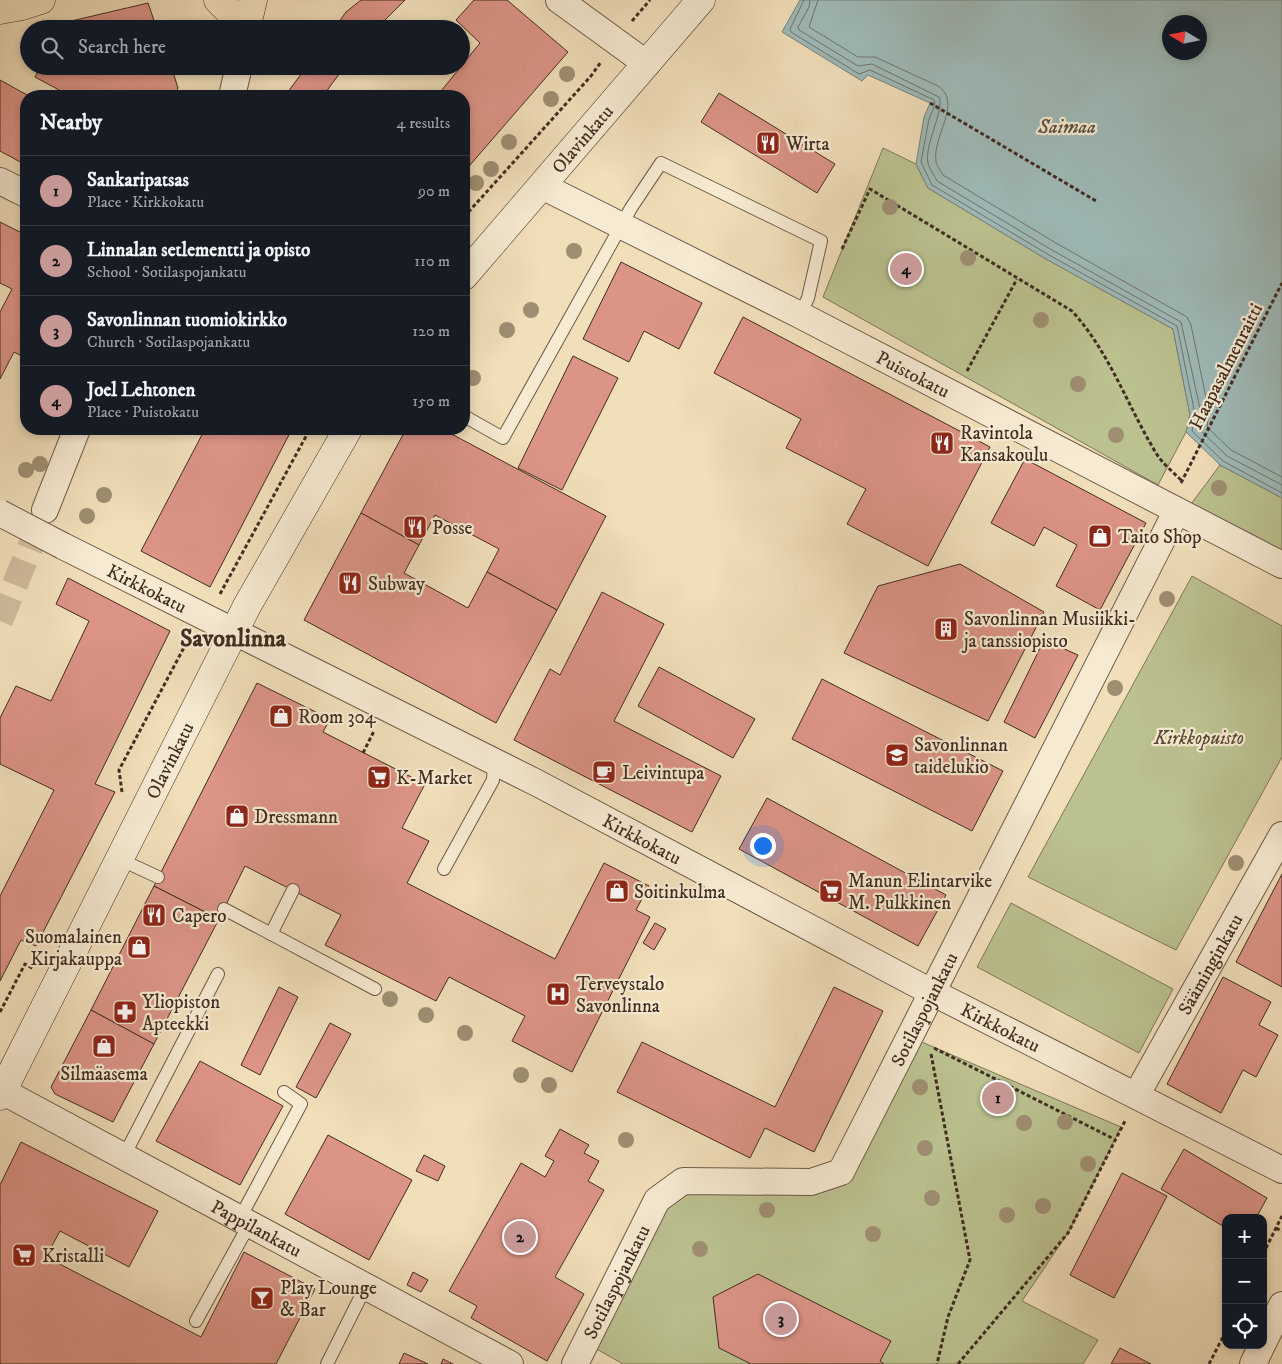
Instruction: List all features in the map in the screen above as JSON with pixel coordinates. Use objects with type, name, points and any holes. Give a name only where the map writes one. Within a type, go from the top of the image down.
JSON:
[{"type":"highway","points":[[0,10],[41,0]]},
{"type":"main road","name":"Olavinkatu","points":[[470,269],[700,0]]},
{"type":"main road","name":"Olavinkatu","points":[[1,1094],[247,606],[345,435]]},
{"type":"street","points":[[560,0],[647,64]]},
{"type":"street","points":[[233,90],[237,75]]},
{"type":"street","points":[[0,180],[20,191]]},
{"type":"street","name":"Puistokatu","points":[[542,186],[800,315],[1176,512],[1282,565]]},
{"type":"street","points":[[46,510],[75,435]]},
{"type":"street","name":"Sotilaspojankatu","points":[[575,1364],[657,1200],[663,1195],[683,1181],[811,1182],[841,1172],[931,991],[1176,512]]},
{"type":"street","name":"Kirkkokatu","points":[[0,513],[591,811],[931,991],[1137,1094],[1282,1170]]},
{"type":"street","name":"Sääminginkatu","points":[[1137,1094],[1282,835]]},
{"type":"street","name":"Pappilankatu","points":[[1,1094],[245,1220],[510,1364]]},
{"type":"street","points":[[1267,1336],[1282,1306]]},
{"type":"street","points":[[1253,1364],[1260,1349]]},
{"type":"lane","points":[[470,419],[503,438],[622,226],[661,163],[821,241],[808,298],[800,315]]},
{"type":"lane","points":[[444,869],[493,780],[494,763]]},
{"type":"lane","points":[[119,859],[158,878]]},
{"type":"lane","points":[[271,934],[293,890]]},
{"type":"lane","points":[[224,909],[375,989]]},
{"type":"lane","points":[[124,1156],[218,974]]},
{"type":"lane","points":[[196,1322],[301,1104],[284,1092]]},
{"type":"lane","points":[[327,1364],[360,1298],[374,1290]]},
{"type":"path","points":[[470,210],[591,76],[615,41],[650,0]]},
{"type":"path","points":[[930,103],[1096,201]]},
{"type":"path","points":[[841,250],[870,189],[1017,279],[955,396]]},
{"type":"path","name":"Haapasalmenraitti","points":[[1017,279],[1072,311],[1090,330],[1114,370],[1156,454],[1182,481],[1282,283]]},
{"type":"path","points":[[122,796],[119,770],[190,636],[205,617],[307,435]]},
{"type":"path","points":[[363,753],[375,729]]},
{"type":"path","points":[[0,1012],[25,964],[37,970]]},
{"type":"path","points":[[936,1364],[948,1317],[970,1260],[930,1046],[1114,1139],[1068,1232],[958,1364]]},
{"type":"path","points":[[1267,1246],[1282,1216]]},
{"type":"path","points":[[1276,1228],[1282,1231]]},
{"type":"path","points":[[1209,1364],[1222,1338]]},
{"type":"green space","points":[[883,148],[916,164],[928,188],[1046,259],[1173,329],[1190,415],[1186,432],[1158,485],[823,297]]},
{"type":"green space","points":[[1220,465],[1282,498],[1282,554],[1191,504]]},
{"type":"green space","name":"Kirkkopuisto","points":[[1192,576],[1282,626],[1282,757],[1176,950],[1028,877]]},
{"type":"green space","points":[[1011,903],[1173,989],[1139,1053],[977,967]]},
{"type":"green space","points":[[910,1037],[1121,1127],[1068,1233],[1022,1301],[1098,1340],[1083,1364],[623,1364],[586,1343],[683,1181],[841,1172]]},
{"type":"water","name":"Saimaa","points":[[800,0],[1282,0],[1282,498],[1220,465],[1186,432],[1190,415],[1173,329],[1046,259],[928,188],[916,164],[924,117],[930,103],[868,75],[862,81],[782,32]]},
{"type":"building","points":[[361,0],[405,0],[385,20],[340,20],[346,12]]},
{"type":"building","points":[[474,0],[507,0],[568,52],[470,165],[470,90],[442,90],[454,75],[470,75],[470,55],[480,43],[470,33],[470,20],[456,20]]},
{"type":"building","points":[[148,3],[154,20],[76,20]]},
{"type":"building","points":[[36,75],[174,75],[178,88],[177,90],[59,90],[35,77]]},
{"type":"building","points":[[300,75],[338,75],[327,90],[289,90]]},
{"type":"building","points":[[0,80],[20,91],[20,162],[0,151]]},
{"type":"building","name":"Wirta","points":[[719,93],[835,164],[817,193],[701,122]]},
{"type":"building","points":[[0,222],[20,232],[20,355],[14,352],[0,379],[0,312],[12,289],[0,283]]},
{"type":"building","points":[[621,262],[702,303],[679,349],[644,331],[629,362],[583,339]]},
{"type":"building","points":[[743,317],[990,447],[928,566],[847,524],[866,489],[786,448],[801,419],[714,373]]},
{"type":"building","points":[[573,356],[618,378],[562,490],[518,468]]},
{"type":"building","points":[[202,435],[289,435],[210,587],[141,551]]},
{"type":"building","points":[[403,435],[453,435],[606,516],[557,610],[487,572],[499,549],[435,515],[419,545],[361,513]]},
{"type":"building","name":"Taito Shop","points":[[1025,459],[1146,523],[1100,610],[1056,586],[1077,545],[1044,527],[1034,546],[991,523]]},
{"type":"building","points":[[361,513],[419,545],[404,573],[468,608],[487,572],[557,610],[496,723],[304,620]]},
{"type":"building","name":"Savonlinnan Musiikki- ja tanssiopisto","points":[[960,564],[1044,612],[988,721],[844,653],[878,586]]},
{"type":"building","points":[[68,578],[170,631],[95,784],[115,792],[36,946],[21,940],[0,981],[0,896],[54,790],[0,764],[0,718],[16,686],[51,701],[89,621],[56,604]]},
{"type":"building","points":[[602,592],[664,624],[614,721],[721,776],[692,832],[514,740],[550,669],[560,675]]},
{"type":"building","name":"Savonlinnan taidelukio","points":[[1044,640],[1078,655],[1035,738],[1004,722]]},
{"type":"building","points":[[659,667],[755,719],[733,758],[638,706]]},
{"type":"building","name":"Savonlinnan taidelukio","points":[[822,679],[1003,771],[972,831],[792,739]]},
{"type":"building","points":[[257,683],[330,719],[323,732],[425,784],[402,828],[429,841],[407,883],[555,959],[604,863],[649,886],[636,910],[650,917],[572,1072],[512,1041],[525,1016],[449,977],[436,1001],[325,945],[341,915],[245,866],[219,919],[154,886]]},
{"type":"building","points":[[767,798],[946,895],[918,946],[739,849]]},
{"type":"building","points":[[1282,874],[1282,987],[1236,962]]},
{"type":"building","points":[[154,886],[219,919],[154,1044],[91,1010]]},
{"type":"building","points":[[655,923],[666,929],[654,950],[643,943]]},
{"type":"building","points":[[1223,977],[1271,1002],[1259,1025],[1278,1035],[1256,1077],[1243,1070],[1221,1113],[1167,1084]]},
{"type":"building","points":[[279,987],[298,997],[260,1075],[241,1065]]},
{"type":"building","points":[[834,987],[883,1011],[814,1152],[765,1128],[750,1158],[617,1092],[642,1042],[775,1107]]},
{"type":"building","points":[[91,1010],[154,1044],[113,1122],[55,1094],[51,1087]]},
{"type":"building","points":[[330,1023],[351,1034],[316,1098],[296,1087]]},
{"type":"building","points":[[200,1061],[283,1106],[240,1185],[156,1141]]},
{"type":"building","points":[[560,1129],[589,1145],[584,1153],[599,1161],[588,1181],[604,1190],[555,1277],[584,1294],[547,1361],[471,1318],[477,1306],[449,1291],[521,1163],[545,1177],[554,1161],[545,1156]]},
{"type":"building","points":[[328,1135],[412,1180],[369,1260],[285,1214]]},
{"type":"building","name":"Kristalli","points":[[21,1142],[158,1211],[129,1267],[60,1231],[46,1257],[201,1337],[244,1252],[315,1289],[276,1364],[0,1364],[0,1185]]},
{"type":"building","points":[[1184,1149],[1267,1198],[1258,1214],[1222,1214],[1222,1226],[1161,1189]]},
{"type":"building","points":[[424,1155],[445,1166],[438,1181],[416,1171]]},
{"type":"building","points":[[1122,1173],[1167,1196],[1114,1298],[1070,1275]]},
{"type":"building","points":[[413,1272],[428,1280],[421,1292],[407,1285]]},
{"type":"building","points":[[758,1274],[891,1341],[880,1361],[884,1364],[751,1364],[719,1348],[713,1297]]},
{"type":"building","points":[[1120,1348],[1151,1364],[1111,1364]]},
{"type":"building","points":[[404,1353],[428,1364],[399,1364]]},
{"type":"building","points":[[443,1359],[453,1364],[441,1364]]},
{"type":"tunnel","points":[[0,621],[45,511]]},
{"type":"place","name":"Wirta","points":[[768,143]]},
{"type":"place","name":"Joel Lehtonen","points":[[906,269]]},
{"type":"place","name":"Ravintola Kansakoulu","points":[[942,443]]},
{"type":"place","name":"Posse","points":[[415,527]]},
{"type":"place","name":"Taito Shop","points":[[1100,536]]},
{"type":"place","name":"Subway","points":[[350,583]]},
{"type":"place","name":"Savonlinnan Musiikki- ja tanssiopisto","points":[[946,629]]},
{"type":"place","name":"Room 304","points":[[281,716]]},
{"type":"place","name":"Savonlinnan taidelukio","points":[[897,755]]},
{"type":"place","name":"Leivintupa","points":[[604,772]]},
{"type":"place","name":"K-Market","points":[[379,777]]},
{"type":"place","name":"Dressmann","points":[[237,816]]},
{"type":"place","name":"Soitinkulma","points":[[617,891]]},
{"type":"place","name":"Manun Elintarvike M. Pulkkinen","points":[[831,891]]},
{"type":"place","name":"Capero","points":[[154,915]]},
{"type":"place","name":"Suomalainen Kirjakauppa","points":[[139,947]]},
{"type":"place","name":"Terveystalo Savonlinna","points":[[558,994]]},
{"type":"place","name":"Yliopiston Apteekki","points":[[125,1012]]},
{"type":"place","name":"Silmäasema","points":[[104,1046]]},
{"type":"place","name":"Sankaripatsas","points":[[998,1098]]},
{"type":"place","name":"Linnalan setlementti ja opisto","points":[[520,1237]]},
{"type":"place","name":"Kristalli","points":[[24,1255]]},
{"type":"place","name":"Play Lounge & Bar","points":[[262,1298]]},
{"type":"place","name":"Savonlinnan tuomiokirkko","points":[[781,1319]]},
{"type":"district","name":"Savonlinna","points":[[233,638]]}]
